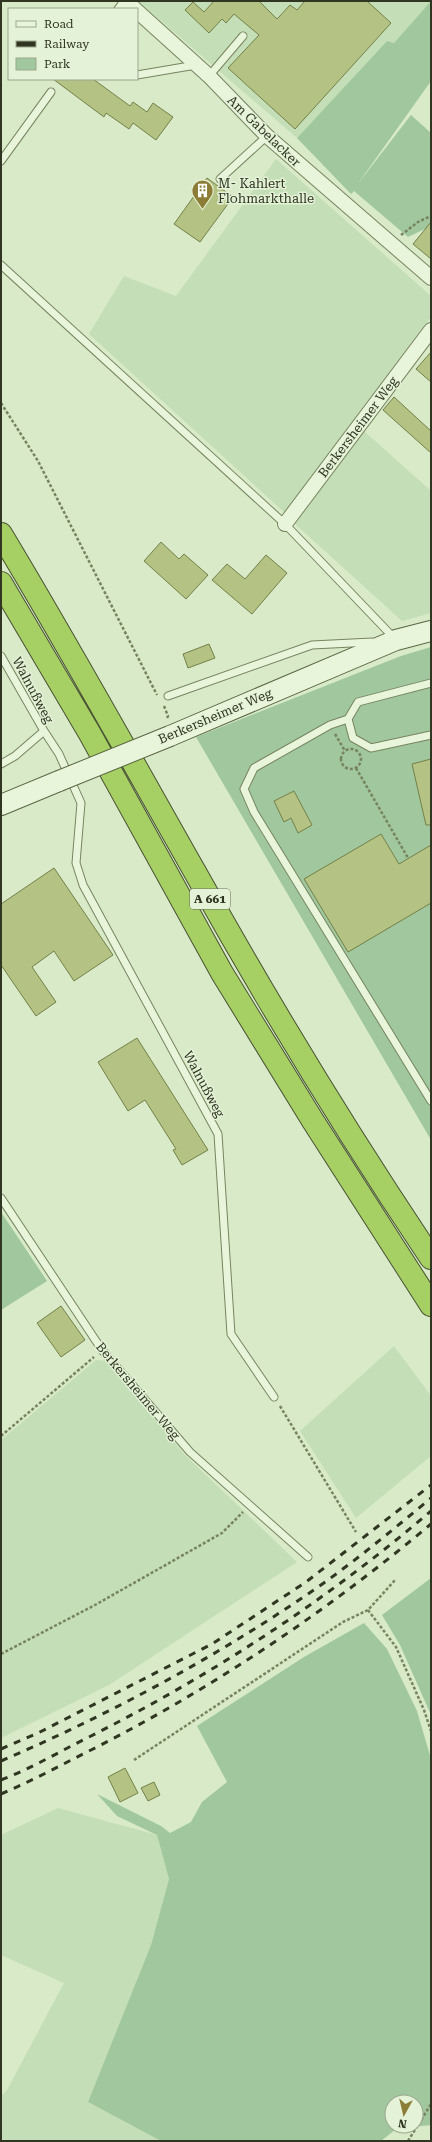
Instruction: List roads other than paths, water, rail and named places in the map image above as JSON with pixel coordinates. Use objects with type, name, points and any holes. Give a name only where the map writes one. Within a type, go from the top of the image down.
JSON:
[{"type":"highway","name":"A 661","points":[[1,534],[54,621],[195,873],[280,1017],[334,1107],[431,1258]]},
{"type":"highway","name":"A 661","points":[[1,583],[90,734],[222,972],[317,1128],[431,1305]]},
{"type":"street","name":"Am Gabelacker","points":[[125,1],[134,8]]},
{"type":"street","name":"Am Gabelacker","points":[[138,12],[210,76],[267,136],[391,246],[431,278]]},
{"type":"street","name":"Berkersheimer Weg","points":[[285,524],[431,330]]},
{"type":"street","name":"Berkersheimer Weg","points":[[1,806],[59,781],[167,730],[396,640],[431,631]]},
{"type":"lane","points":[[210,76],[242,36]]},
{"type":"lane","points":[[138,75],[197,65]]},
{"type":"lane","points":[[1,161],[52,92]]},
{"type":"lane","points":[[220,179],[267,136]]},
{"type":"lane","points":[[1,265],[285,524],[396,640]]},
{"type":"lane","points":[[168,696],[312,645],[396,640]]},
{"type":"lane","name":"Walnußweg","points":[[1,656],[59,754],[78,792],[82,810],[76,863],[83,885],[218,1134],[231,1334],[274,1397]]},
{"type":"lane","points":[[431,683],[358,702],[348,718],[330,725],[254,768],[244,789],[254,812],[431,1101]]},
{"type":"lane","points":[[348,718],[353,738],[371,748],[431,735]]},
{"type":"lane","name":"Walnußweg","points":[[1,764],[15,756],[44,731]]},
{"type":"lane","name":"Berkersheimer Weg","points":[[1,1198],[102,1350],[190,1452],[308,1557]]},
{"type":"railway","points":[[1,1749],[38,1733],[212,1644],[306,1582],[431,1485]]},
{"type":"railway","points":[[1,1761],[117,1707],[193,1666],[266,1622],[335,1575],[431,1498]]},
{"type":"railway","points":[[1,1780],[33,1766],[177,1690],[265,1636],[350,1576],[431,1511]]},
{"type":"railway","points":[[1,1794],[46,1773],[136,1726],[225,1674],[267,1647],[351,1588],[431,1524]]},
{"type":"place","name":"M- Kahlert Flohmarkthalle","points":[[203,210]]}]
